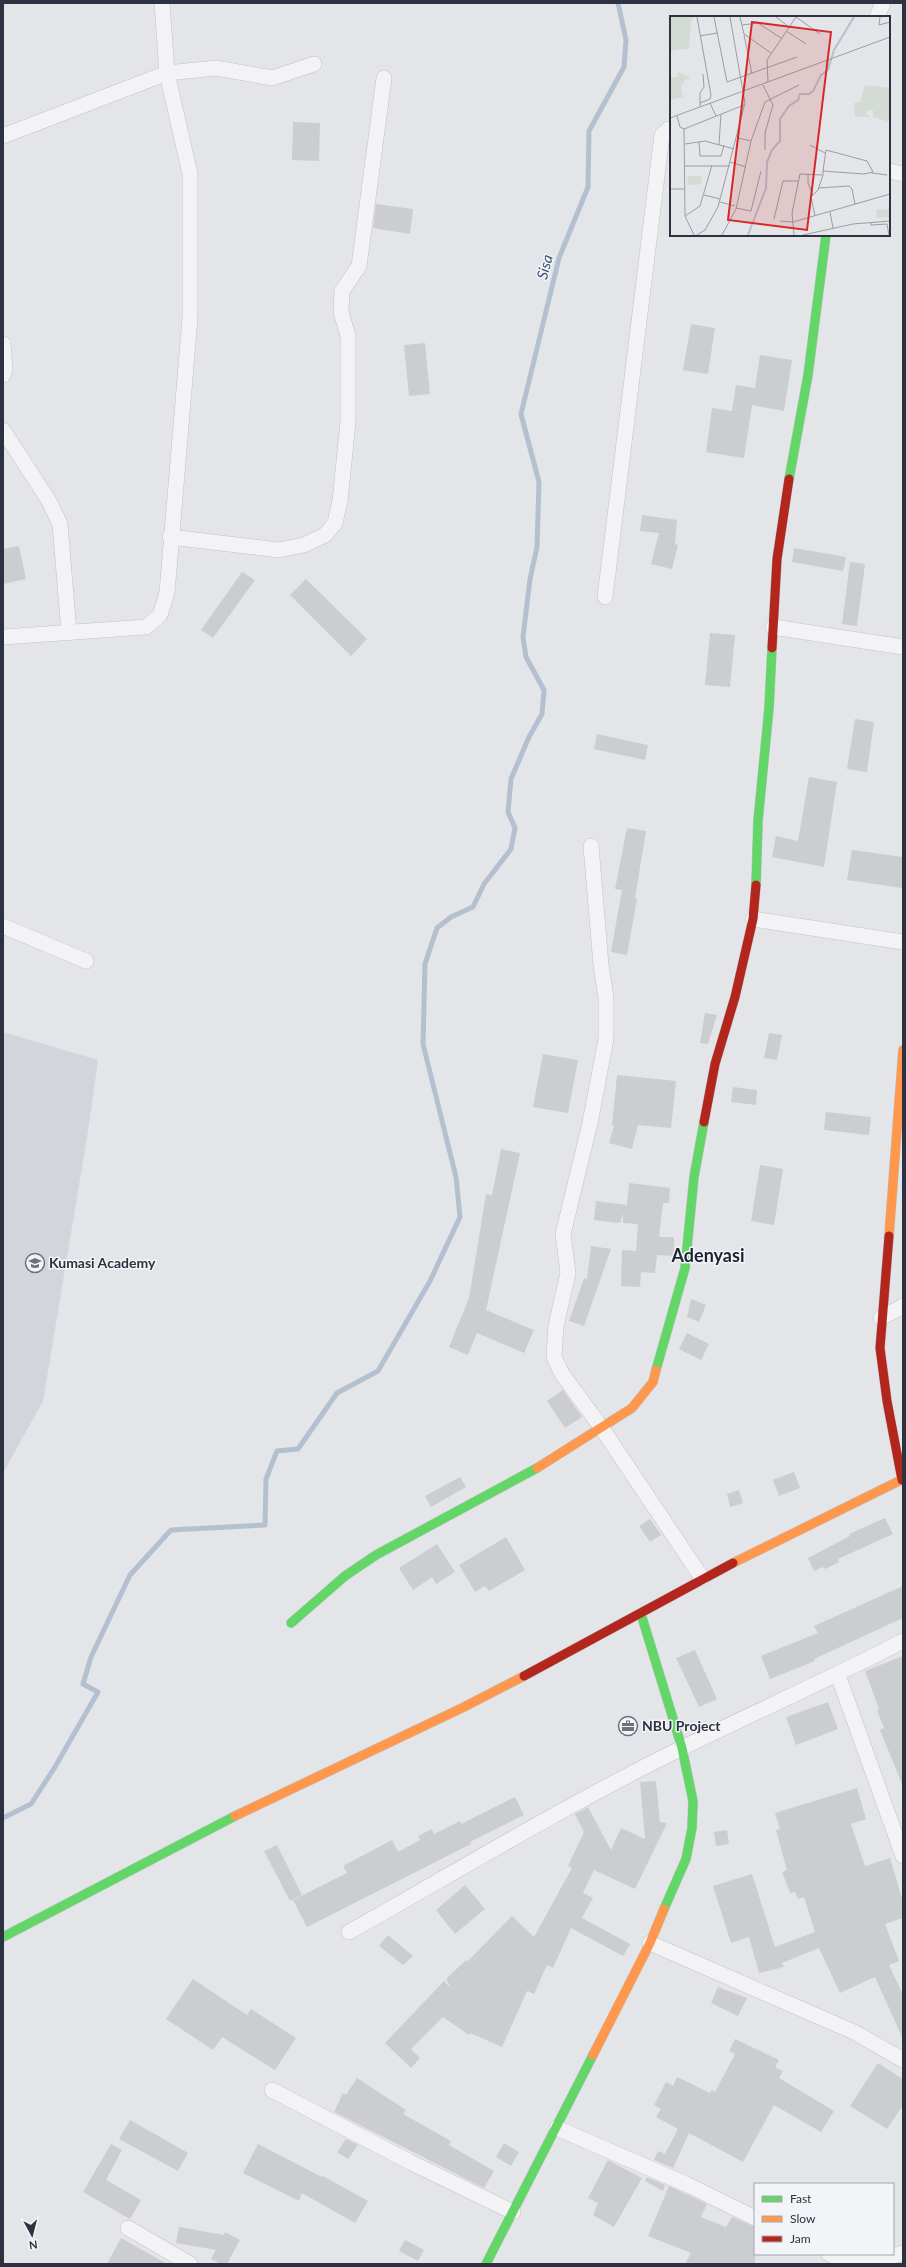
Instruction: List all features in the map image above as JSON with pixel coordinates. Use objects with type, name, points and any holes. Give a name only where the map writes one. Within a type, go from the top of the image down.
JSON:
[{"type":"street","points":[[3,637],[146,627],[160,615],[166,593],[190,318],[190,174],[167,73],[162,3]]},
{"type":"street","points":[[877,16],[883,3]]},
{"type":"street","points":[[3,136],[167,73],[216,68],[272,78],[314,64]]},
{"type":"street","points":[[170,537],[279,550],[311,542],[325,535],[335,523],[340,501],[348,422],[348,336],[341,312],[342,291],[358,266],[384,78]]},
{"type":"street","points":[[605,597],[662,135],[670,130]]},
{"type":"street","points":[[890,171],[903,174]]},
{"type":"street","points":[[291,1623],[345,1576],[376,1555],[534,1469],[632,1408],[653,1382],[685,1268],[694,1177],[715,1064],[735,997],[753,919],[758,852],[758,821],[769,708],[777,559],[791,465],[808,375],[826,236]]},
{"type":"street","points":[[3,344],[5,371],[3,375]]},
{"type":"street","points":[[3,430],[49,501],[60,524],[69,633]]},
{"type":"street","points":[[773,627],[903,647]]},
{"type":"street","points":[[591,846],[601,965],[606,998],[606,1039],[590,1124],[563,1234],[568,1273],[556,1326],[554,1357],[562,1374],[601,1427],[702,1578]]},
{"type":"street","points":[[753,919],[903,942]]},
{"type":"street","points":[[3,926],[86,961]]},
{"type":"street","points":[[3,1937],[231,1818],[464,1707],[641,1614],[702,1578],[903,1481],[887,1401],[880,1348],[881,1318],[903,1050]]},
{"type":"street","points":[[881,1318],[903,1306]]},
{"type":"street","points":[[492,2262],[513,2212],[650,1943],[686,1859],[692,1828],[693,1801],[682,1748],[641,1614]]},
{"type":"street","points":[[349,1932],[592,1794],[682,1748],[838,1675],[903,1641]]},
{"type":"street","points":[[838,1675],[903,1856]]},
{"type":"street","points":[[650,1943],[854,2032],[903,2060]]},
{"type":"street","points":[[272,2090],[410,2162],[513,2212]]},
{"type":"street","points":[[557,2128],[688,2185],[754,2218]]},
{"type":"street","points":[[128,2228],[190,2264]]},
{"type":"street","points":[[831,2255],[842,2261],[863,2264],[903,2253]]},
{"type":"shaded area","name":"Kumasi Academy","points":[[3,1032],[98,1060],[89,1125],[43,1401],[3,1473]]},
{"type":"building","points":[[293,122],[320,123],[319,161],[292,160]]},
{"type":"building","points":[[376,204],[413,209],[410,234],[373,228]]},
{"type":"building","points":[[691,324],[715,328],[708,374],[683,370]]},
{"type":"building","points":[[425,343],[430,394],[409,396],[404,345]]},
{"type":"building","points":[[760,355],[792,360],[784,411],[752,405],[744,458],[706,452],[712,408],[732,411],[736,385],[755,388]]},
{"type":"building","points":[[642,515],[677,520],[675,544],[678,545],[672,569],[651,564],[659,533],[640,531]]},
{"type":"building","points":[[19,546],[26,579],[3,584],[3,549]]},
{"type":"building","points":[[794,548],[846,557],[843,571],[792,562]]},
{"type":"building","points":[[850,562],[865,564],[857,626],[842,624]]},
{"type":"building","points":[[242,572],[255,580],[213,638],[201,630]]},
{"type":"building","points":[[306,579],[367,639],[351,656],[290,595]]},
{"type":"building","points":[[710,633],[735,635],[730,687],[705,685]]},
{"type":"building","points":[[855,719],[874,722],[867,772],[847,769]]},
{"type":"building","points":[[597,734],[648,745],[645,760],[594,749]]},
{"type":"building","points":[[809,777],[837,782],[824,867],[772,857],[776,836],[798,841]]},
{"type":"building","points":[[627,828],[646,831],[635,898],[637,899],[627,955],[611,952],[622,890],[615,889]]},
{"type":"building","points":[[852,850],[903,857],[902,888],[847,880]]},
{"type":"building","points":[[705,1013],[717,1015],[708,1044],[700,1043]]},
{"type":"building","points":[[769,1033],[782,1035],[777,1060],[764,1058]]},
{"type":"building","points":[[543,1054],[578,1060],[568,1113],[533,1107]]},
{"type":"building","points":[[617,1075],[676,1081],[671,1128],[638,1125],[632,1149],[609,1143],[614,1126],[612,1125]]},
{"type":"building","points":[[733,1087],[757,1090],[756,1105],[731,1102]]},
{"type":"building","points":[[826,1112],[871,1117],[869,1135],[824,1130]]},
{"type":"building","points":[[501,1149],[520,1153],[486,1310],[534,1330],[524,1353],[477,1333],[468,1355],[449,1347],[469,1298],[486,1194],[492,1195]]},
{"type":"building","points":[[760,1165],[783,1169],[774,1225],[751,1221]]},
{"type":"building","points":[[629,1183],[670,1188],[669,1203],[663,1203],[659,1237],[674,1237],[674,1256],[657,1255],[655,1273],[641,1272],[640,1287],[621,1286],[622,1250],[636,1251],[638,1224],[623,1223],[623,1213],[620,1223],[594,1220],[596,1201],[627,1205]]},
{"type":"building","points":[[591,1246],[611,1249],[584,1326],[569,1321],[584,1278],[587,1279]]},
{"type":"building","points":[[691,1299],[706,1305],[699,1322],[687,1317]]},
{"type":"building","points":[[687,1333],[709,1344],[701,1360],[679,1349]]},
{"type":"building","points":[[563,1390],[582,1417],[565,1428],[547,1401]]},
{"type":"building","points":[[794,1472],[800,1488],[779,1496],[773,1480]]},
{"type":"building","points":[[460,1477],[466,1487],[431,1507],[425,1496]]},
{"type":"building","points":[[739,1490],[743,1503],[730,1507],[727,1494]]},
{"type":"building","points":[[885,1518],[893,1534],[838,1559],[839,1562],[825,1569],[823,1567],[814,1571],[808,1558],[850,1536],[849,1534]]},
{"type":"building","points":[[650,1519],[661,1535],[650,1542],[639,1526]]},
{"type":"building","points":[[506,1537],[525,1570],[489,1591],[485,1586],[475,1592],[459,1565]]},
{"type":"building","points":[[437,1544],[455,1572],[436,1584],[432,1577],[413,1590],[399,1568]]},
{"type":"building","points":[[903,1586],[903,1618],[814,1659],[815,1661],[770,1679],[761,1656],[818,1633],[814,1626]]},
{"type":"building","points":[[695,1650],[717,1699],[699,1707],[676,1658]]},
{"type":"building","points":[[903,1656],[902,1784],[880,1730],[884,1728],[877,1710],[879,1709],[865,1671]]},
{"type":"building","points":[[828,1702],[838,1729],[796,1745],[786,1717]]},
{"type":"building","points":[[656,1781],[660,1822],[667,1823],[635,1889],[594,1870],[583,1893],[593,1898],[582,1918],[630,1944],[623,1956],[571,1928],[553,1968],[547,1965],[534,1994],[527,1991],[502,2047],[470,2033],[469,2035],[443,2017],[411,2049],[420,2058],[411,2068],[385,2043],[444,1981],[451,1988],[446,1979],[466,1960],[467,1962],[512,1916],[534,1937],[572,1868],[568,1866],[584,1832],[575,1814],[588,1807],[611,1850],[621,1828],[645,1839],[640,1782]]},
{"type":"building","points":[[857,1788],[866,1819],[851,1824],[865,1866],[890,1858],[903,1902],[903,1918],[885,1924],[899,1961],[889,1965],[903,1995],[903,2039],[875,1977],[840,1993],[819,1948],[782,1963],[784,1967],[759,1973],[749,1937],[731,1943],[713,1886],[752,1874],[775,1947],[815,1932],[804,1897],[798,1899],[795,1892],[790,1893],[782,1872],[787,1870],[776,1830],[780,1829],[775,1813]]},
{"type":"building","points":[[515,1797],[524,1815],[470,1842],[471,1844],[307,1927],[293,1900],[347,1873],[343,1866],[392,1840],[398,1852],[420,1840],[418,1836],[432,1829],[434,1834],[460,1821],[461,1824]]},
{"type":"building","points":[[727,1830],[729,1844],[716,1846],[714,1832]]},
{"type":"building","points":[[277,1845],[302,1895],[290,1901],[264,1851]]},
{"type":"building","points":[[465,1885],[485,1909],[455,1934],[436,1910]]},
{"type":"building","points":[[388,1935],[413,1956],[403,1965],[379,1946]]},
{"type":"building","points":[[193,1979],[247,2015],[251,2009],[296,2038],[275,2070],[222,2037],[213,2050],[166,2019]]},
{"type":"building","points":[[718,1987],[747,1998],[738,2016],[711,2003]]},
{"type":"building","points":[[735,2039],[779,2060],[775,2067],[783,2071],[779,2078],[834,2111],[821,2132],[774,2105],[743,2162],[689,2133],[673,2168],[654,2160],[658,2151],[665,2154],[678,2129],[656,2117],[661,2109],[654,2105],[666,2082],[673,2086],[677,2077],[710,2093],[712,2090],[715,2092],[735,2054],[729,2051]]},
{"type":"building","points":[[878,2063],[903,2079],[903,2105],[887,2129],[850,2106]]},
{"type":"building","points":[[357,2078],[406,2110],[403,2114],[451,2141],[449,2145],[494,2171],[484,2188],[334,2112],[343,2093],[346,2095]]},
{"type":"building","points":[[130,2120],[188,2153],[178,2171],[119,2139]]},
{"type":"building","points":[[346,2139],[358,2145],[348,2159],[337,2152]]},
{"type":"building","points":[[504,2143],[519,2152],[511,2166],[496,2157]]},
{"type":"building","points":[[111,2144],[122,2150],[106,2180],[141,2200],[130,2219],[83,2192]]},
{"type":"building","points":[[258,2144],[322,2177],[323,2176],[368,2201],[355,2223],[302,2193],[299,2201],[243,2173]]},
{"type":"building","points":[[608,2160],[642,2178],[614,2227],[593,2215],[598,2203],[588,2198]]},
{"type":"building","points":[[647,2177],[665,2185],[663,2191],[645,2181]]},
{"type":"building","points":[[669,2186],[707,2204],[701,2217],[726,2227],[732,2217],[754,2227],[755,2264],[685,2264],[691,2253],[648,2236]]},
{"type":"building","points":[[179,2227],[224,2235],[225,2232],[240,2240],[227,2264],[221,2264],[211,2259],[216,2250],[176,2243]]},
{"type":"building","points":[[121,2238],[167,2264],[107,2264]]},
{"type":"building","points":[[405,2240],[424,2250],[418,2261],[399,2251]]},
{"type":"waterway","name":"Sisa","points":[[3,1818],[31,1804],[55,1767],[98,1692],[83,1684],[91,1657],[130,1575],[171,1530],[265,1525],[266,1479],[277,1451],[298,1449],[337,1393],[378,1371],[430,1281],[460,1217],[456,1177],[423,1044],[425,964],[437,928],[451,917],[473,907],[484,884],[511,849],[515,828],[508,812],[511,779],[529,737],[542,714],[544,690],[526,657],[523,637],[530,579],[537,547],[539,482],[521,414],[559,258],[588,187],[589,131],[624,67],[626,40],[618,3]]},
{"type":"traffic: fast","points":[[789,479],[808,375],[826,236]]},
{"type":"traffic: fast","points":[[756,885],[758,821],[769,708],[772,648]]},
{"type":"traffic: fast","points":[[656,1370],[685,1268],[694,1177],[704,1122]]},
{"type":"traffic: fast","points":[[291,1623],[345,1576],[376,1555],[537,1468]]},
{"type":"traffic: fast","points":[[641,1614],[682,1748],[693,1801],[692,1828],[686,1859],[664,1909]]},
{"type":"traffic: fast","points":[[3,1937],[235,1816]]},
{"type":"traffic: fast","points":[[486,2264],[593,2055]]},
{"type":"traffic: slow","points":[[889,1236],[903,1050]]},
{"type":"traffic: slow","points":[[537,1468],[632,1408],[653,1382],[656,1370]]},
{"type":"traffic: slow","points":[[733,1563],[903,1479]]},
{"type":"traffic: slow","points":[[235,1816],[464,1707],[524,1676]]},
{"type":"traffic: slow","points":[[593,2055],[650,1943],[664,1909]]},
{"type":"traffic: jam","points":[[772,648],[777,559],[789,479]]},
{"type":"traffic: jam","points":[[704,1122],[715,1064],[735,997],[753,919],[756,885]]},
{"type":"traffic: jam","points":[[889,1236],[880,1348],[887,1401],[902,1480]]},
{"type":"traffic: jam","points":[[524,1676],[733,1563]]},
{"type":"place","name":"Kumasi Academy","points":[[35,1263]]},
{"type":"place","name":"NBU Project","points":[[628,1726]]},
{"type":"district","name":"Adenyasi","points":[[708,1256]]}]
